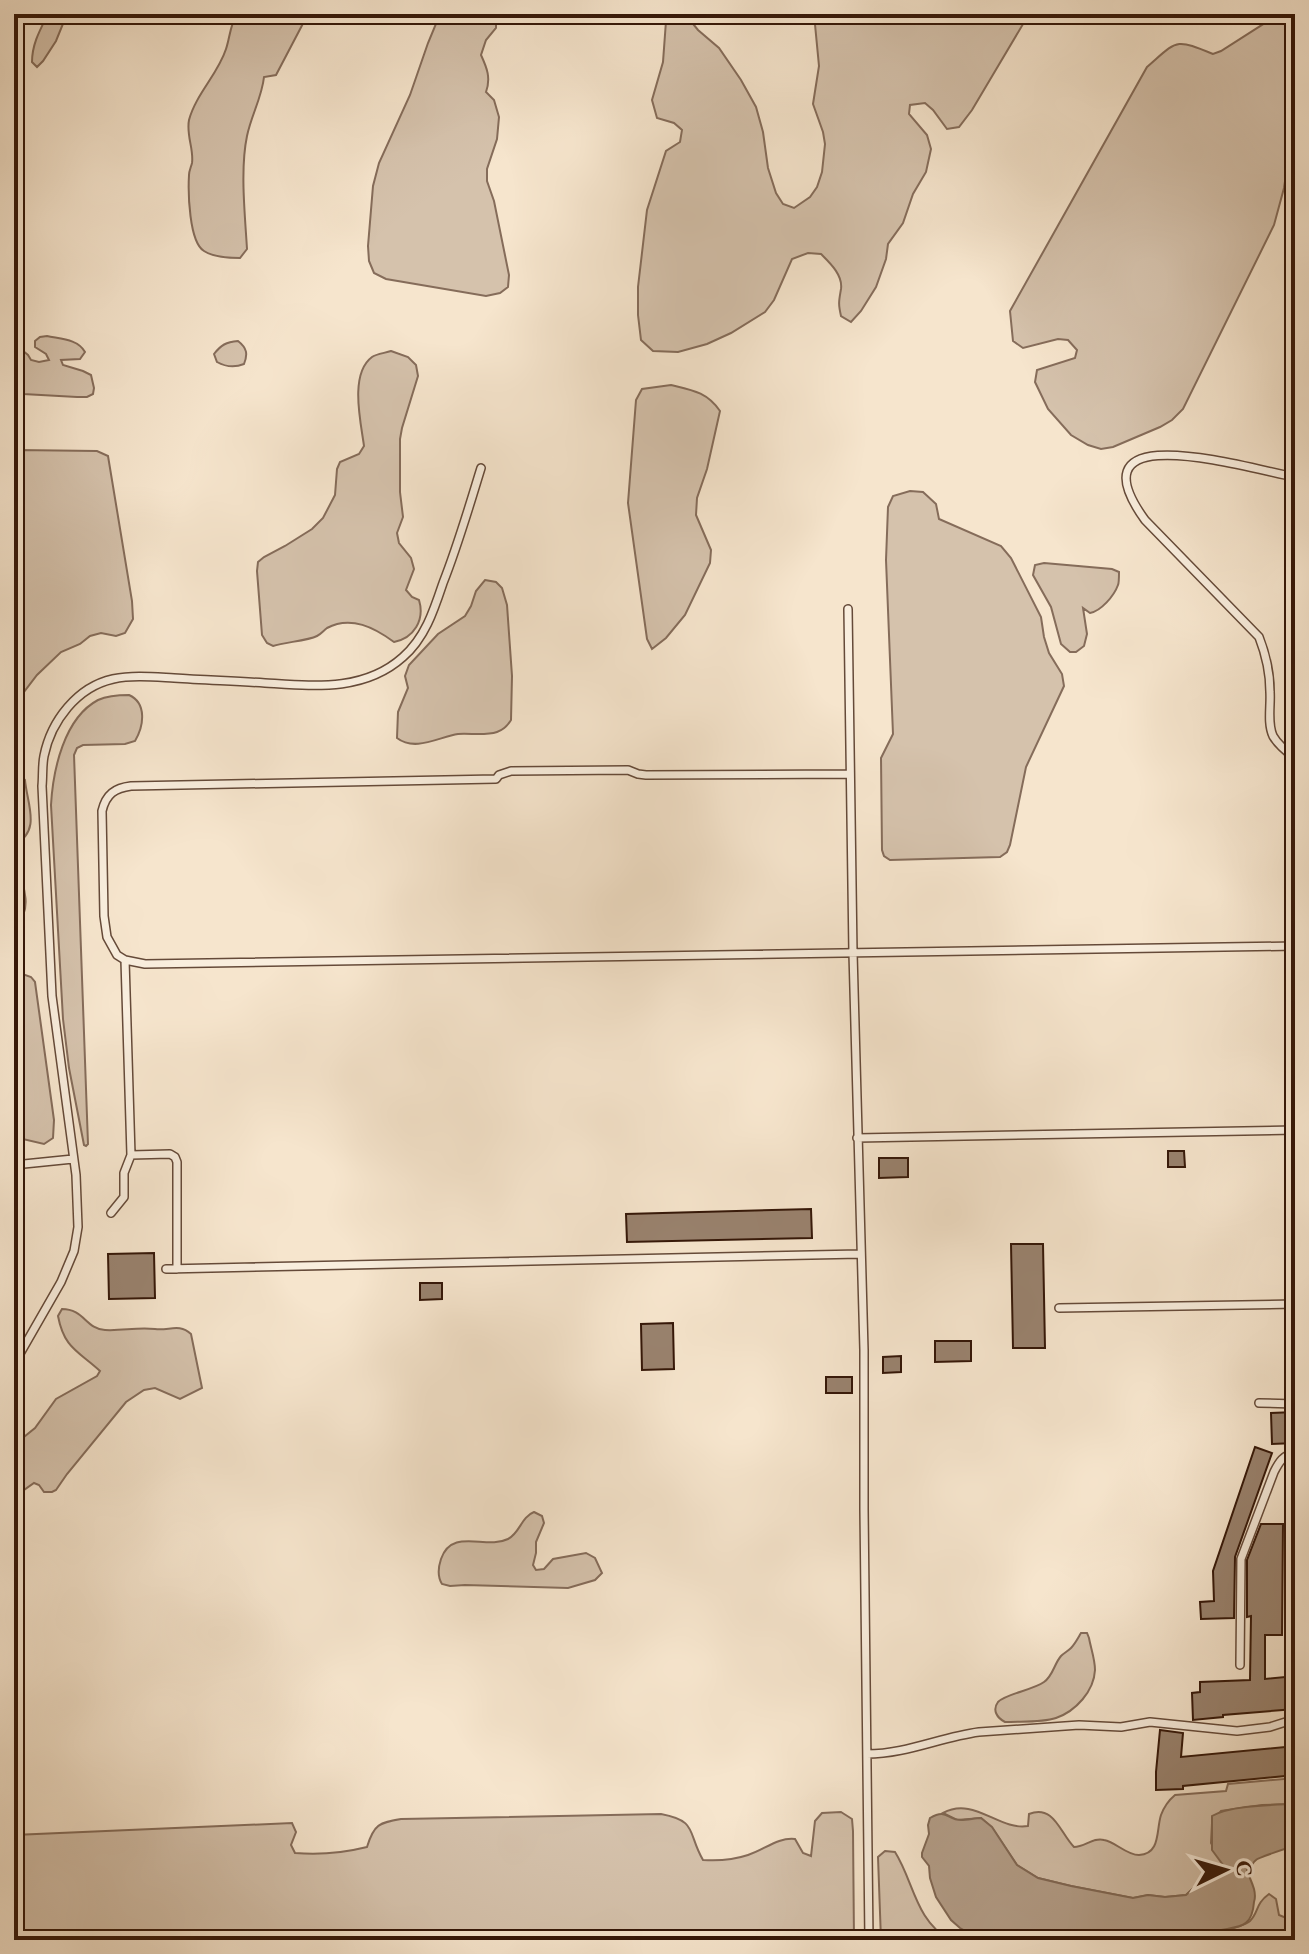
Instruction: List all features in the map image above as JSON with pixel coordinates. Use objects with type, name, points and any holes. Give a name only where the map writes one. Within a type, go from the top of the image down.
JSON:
[{"type":"lane","points":[[1295,477],[1187,456],[1158,455],[1136,461],[1129,468],[1126,478],[1133,504],[1145,520],[1259,637],[1269,669],[1272,735],[1283,750],[1295,758]]},
{"type":"lane","points":[[14,1364],[61,1282],[74,1251],[78,1227],[73,1159],[52,996],[42,786],[43,760],[58,721],[82,694],[112,679],[161,677],[315,686],[348,684],[386,670],[404,657],[427,625],[457,546],[481,468]]},
{"type":"lane","points":[[848,609],[853,953],[864,1350],[869,1940]]},
{"type":"lane","points":[[850,774],[646,775],[628,770],[511,771],[496,779],[122,787],[108,795],[102,811],[107,937],[117,955],[145,964],[1295,946]]},
{"type":"lane","points":[[111,1213],[124,1197],[124,1173],[131,1155],[125,960]]},
{"type":"lane","points":[[857,1138],[1295,1130]]},
{"type":"lane","points":[[131,1155],[170,1154],[175,1157],[177,1269]]},
{"type":"lane","points":[[14,1165],[73,1159]]},
{"type":"lane","points":[[166,1269],[860,1254]]},
{"type":"lane","points":[[1059,1308],[1295,1304]]},
{"type":"lane","points":[[1259,1403],[1295,1404]]},
{"type":"lane","points":[[1240,1665],[1241,1559],[1279,1462],[1294,1453],[1291,1654]]},
{"type":"lane","points":[[867,1754],[897,1752],[979,1732],[1079,1725],[1121,1727],[1150,1722],[1237,1731],[1270,1727],[1295,1719]]},
{"type":"shaded area","points":[[48,14],[67,14],[56,41],[37,67],[32,62],[33,49]]},
{"type":"shaded area","points":[[237,14],[308,14],[276,75],[264,77],[249,129],[243,177],[247,249],[240,258],[212,255],[199,246],[195,238],[190,216],[189,174],[192,158],[188,131],[189,120],[222,58]]},
{"type":"shaded area","points":[[440,14],[496,14],[496,28],[486,40],[481,55],[488,73],[486,92],[494,100],[499,117],[487,181],[509,275],[508,287],[500,293],[486,296],[386,279],[374,273],[369,261],[373,186],[379,163],[410,95]]},
{"type":"shaded area","points":[[671,14],[685,14],[719,48],[741,80],[756,107],[776,193],[783,204],[794,208],[810,197],[817,187],[825,144],[813,104],[819,66],[814,14],[1029,14],[959,127],[947,129],[925,103],[910,105],[909,114],[927,135],[931,149],[926,172],[913,194],[903,223],[888,244],[876,287],[851,322],[841,316],[841,284],[835,270],[821,254],[808,253],[792,259],[774,300],[765,312],[731,333],[678,352],[653,351],[641,340],[638,315],[647,210],[666,151],[680,142],[682,130],[674,123],[657,118],[652,100],[663,62],[666,21]]},
{"type":"shaded area","points":[[1279,14],[1295,14],[1295,116],[1284,188],[1274,225],[1183,409],[1160,427],[1113,447],[1101,449],[1088,445],[1071,435],[1048,409],[1035,382],[1037,370],[1075,358],[1077,350],[1068,340],[1058,339],[1023,348],[1013,341],[1010,311],[1147,67],[1177,44],[1191,45],[1213,54],[1221,51]]},
{"type":"shaded area","points":[[47,336],[69,340],[82,348],[85,352],[80,359],[61,360],[63,365],[91,375],[93,394],[77,397],[15,392],[15,352],[22,350],[31,360],[39,362],[49,360],[35,347],[35,341]]},
{"type":"shaded area","points":[[238,341],[246,351],[244,364],[230,366],[217,362],[214,354],[219,348]]},
{"type":"shaded area","points":[[391,351],[408,357],[416,365],[418,376],[400,439],[403,517],[397,533],[399,543],[411,558],[414,569],[406,590],[419,600],[419,621],[407,637],[394,642],[371,628],[345,623],[327,628],[313,638],[273,646],[262,635],[258,562],[312,529],[323,518],[335,495],[340,462],[359,454],[364,446],[358,399],[365,365],[372,357]]},
{"type":"shaded area","points":[[671,385],[704,396],[720,411],[697,498],[696,515],[711,550],[710,563],[685,615],[652,649],[647,639],[628,503],[636,400],[642,389]]},
{"type":"shaded area","points":[[97,451],[108,456],[133,619],[125,633],[90,636],[61,652],[37,675],[14,705],[14,452]]},
{"type":"shaded area","points":[[910,491],[923,492],[936,504],[939,519],[1001,546],[1011,558],[1041,617],[1049,653],[1062,674],[1064,686],[1026,767],[1010,845],[1000,857],[890,860],[882,850],[881,758],[893,734],[886,560],[888,507],[893,496]]},
{"type":"shaded area","points":[[1044,563],[1119,572],[1118,585],[1107,602],[1090,613],[1083,608],[1087,634],[1084,646],[1076,652],[1070,652],[1061,644],[1051,607],[1033,575],[1035,565]]},
{"type":"shaded area","points":[[485,580],[496,582],[502,588],[507,605],[512,676],[511,720],[503,729],[492,733],[458,734],[419,744],[404,742],[397,738],[398,712],[408,688],[405,676],[409,665],[438,634],[465,616],[476,591]]},
{"type":"shaded area","points":[[129,695],[139,703],[142,715],[135,741],[83,745],[77,748],[74,755],[86,1146],[69,1068],[63,1019],[52,791],[62,746],[77,719],[98,700]]},
{"type":"shaded area","points":[[14,773],[25,780],[31,816],[28,832],[14,845]]},
{"type":"shaded area","points":[[14,872],[26,898],[24,913],[16,924],[19,946],[14,953]]},
{"type":"shaded area","points":[[14,971],[31,977],[35,982],[54,1120],[53,1138],[44,1144],[14,1137]]},
{"type":"shaded area","points":[[62,1309],[75,1312],[99,1329],[178,1328],[187,1331],[191,1334],[202,1388],[180,1399],[155,1388],[144,1390],[126,1402],[56,1490],[44,1492],[34,1483],[14,1497],[14,1445],[35,1428],[56,1399],[97,1376],[100,1371],[68,1342],[58,1316]]},
{"type":"shaded area","points":[[534,1512],[542,1516],[544,1523],[536,1542],[533,1565],[536,1570],[544,1569],[553,1559],[586,1553],[595,1558],[602,1573],[595,1580],[568,1588],[442,1584],[439,1569],[446,1549],[461,1542],[499,1542],[508,1539]]},
{"type":"shaded area","points":[[1081,1633],[1087,1633],[1089,1638],[1095,1670],[1083,1699],[1063,1715],[1050,1720],[1005,1722],[996,1714],[998,1702],[1047,1679]]},
{"type":"shaded area","points":[[1295,1778],[1295,1804],[1221,1811],[1212,1823],[1211,1843],[1226,1870],[1225,1875],[1200,1882],[1186,1895],[1133,1898],[1038,1878],[1017,1865],[992,1828],[981,1818],[957,1820],[943,1813],[965,1809],[1007,1824],[1028,1826],[1029,1814],[1045,1813],[1051,1816],[1074,1847],[1100,1839],[1139,1855],[1146,1854],[1154,1846],[1161,1815],[1175,1795],[1226,1791],[1228,1784]]},
{"type":"shaded area","points":[[1295,1804],[1295,1846],[1258,1859],[1247,1870],[1255,1896],[1253,1911],[1247,1922],[1198,1938],[1073,1930],[1042,1936],[1026,1933],[1015,1940],[999,1940],[969,1933],[951,1920],[936,1897],[929,1866],[922,1857],[930,1818],[944,1814],[961,1820],[981,1818],[992,1827],[1017,1865],[1038,1878],[1133,1898],[1186,1895],[1200,1882],[1225,1874],[1226,1869],[1212,1850],[1212,1816],[1240,1808]]},
{"type":"shaded area","points":[[841,1812],[852,1819],[854,1940],[14,1940],[14,1835],[292,1823],[296,1832],[291,1845],[295,1853],[322,1854],[367,1847],[378,1826],[401,1819],[661,1814],[686,1824],[703,1860],[714,1860],[742,1857],[789,1839],[795,1839],[803,1853],[811,1856],[815,1821],[822,1813]]},
{"type":"shaded area","points":[[885,1851],[895,1852],[922,1911],[938,1932],[950,1940],[881,1940],[878,1857]]},
{"type":"shaded area","points":[[1269,1894],[1276,1899],[1279,1915],[1295,1919],[1295,1940],[1048,1940],[1060,1932],[1073,1930],[1198,1938],[1246,1924]]},
{"type":"building","points":[[1168,1151],[1184,1151],[1185,1167],[1168,1167]]},
{"type":"building","points":[[879,1158],[908,1158],[908,1177],[879,1178]]},
{"type":"building","points":[[811,1209],[812,1238],[627,1242],[626,1214]]},
{"type":"building","points":[[1011,1244],[1043,1244],[1045,1348],[1013,1348]]},
{"type":"building","points":[[154,1253],[155,1298],[109,1299],[108,1254]]},
{"type":"building","points":[[420,1283],[442,1283],[442,1299],[420,1300]]},
{"type":"building","points":[[673,1323],[674,1369],[642,1370],[641,1324]]},
{"type":"building","points":[[935,1341],[971,1341],[971,1361],[935,1362]]},
{"type":"building","points":[[901,1356],[901,1372],[883,1373],[883,1357]]},
{"type":"building","points":[[826,1377],[852,1377],[852,1393],[826,1393]]},
{"type":"building","points":[[1295,1412],[1295,1443],[1272,1444],[1271,1413]]},
{"type":"building","points":[[1255,1447],[1272,1453],[1235,1557],[1234,1618],[1201,1619],[1200,1602],[1214,1601],[1213,1571]]},
{"type":"building","points":[[1261,1524],[1283,1524],[1282,1635],[1265,1635],[1265,1679],[1295,1676],[1295,1709],[1193,1720],[1192,1693],[1200,1692],[1200,1682],[1250,1680],[1251,1616],[1247,1617],[1247,1560]]},
{"type":"building","points":[[1160,1730],[1183,1733],[1181,1757],[1295,1746],[1295,1775],[1156,1790]]}]
